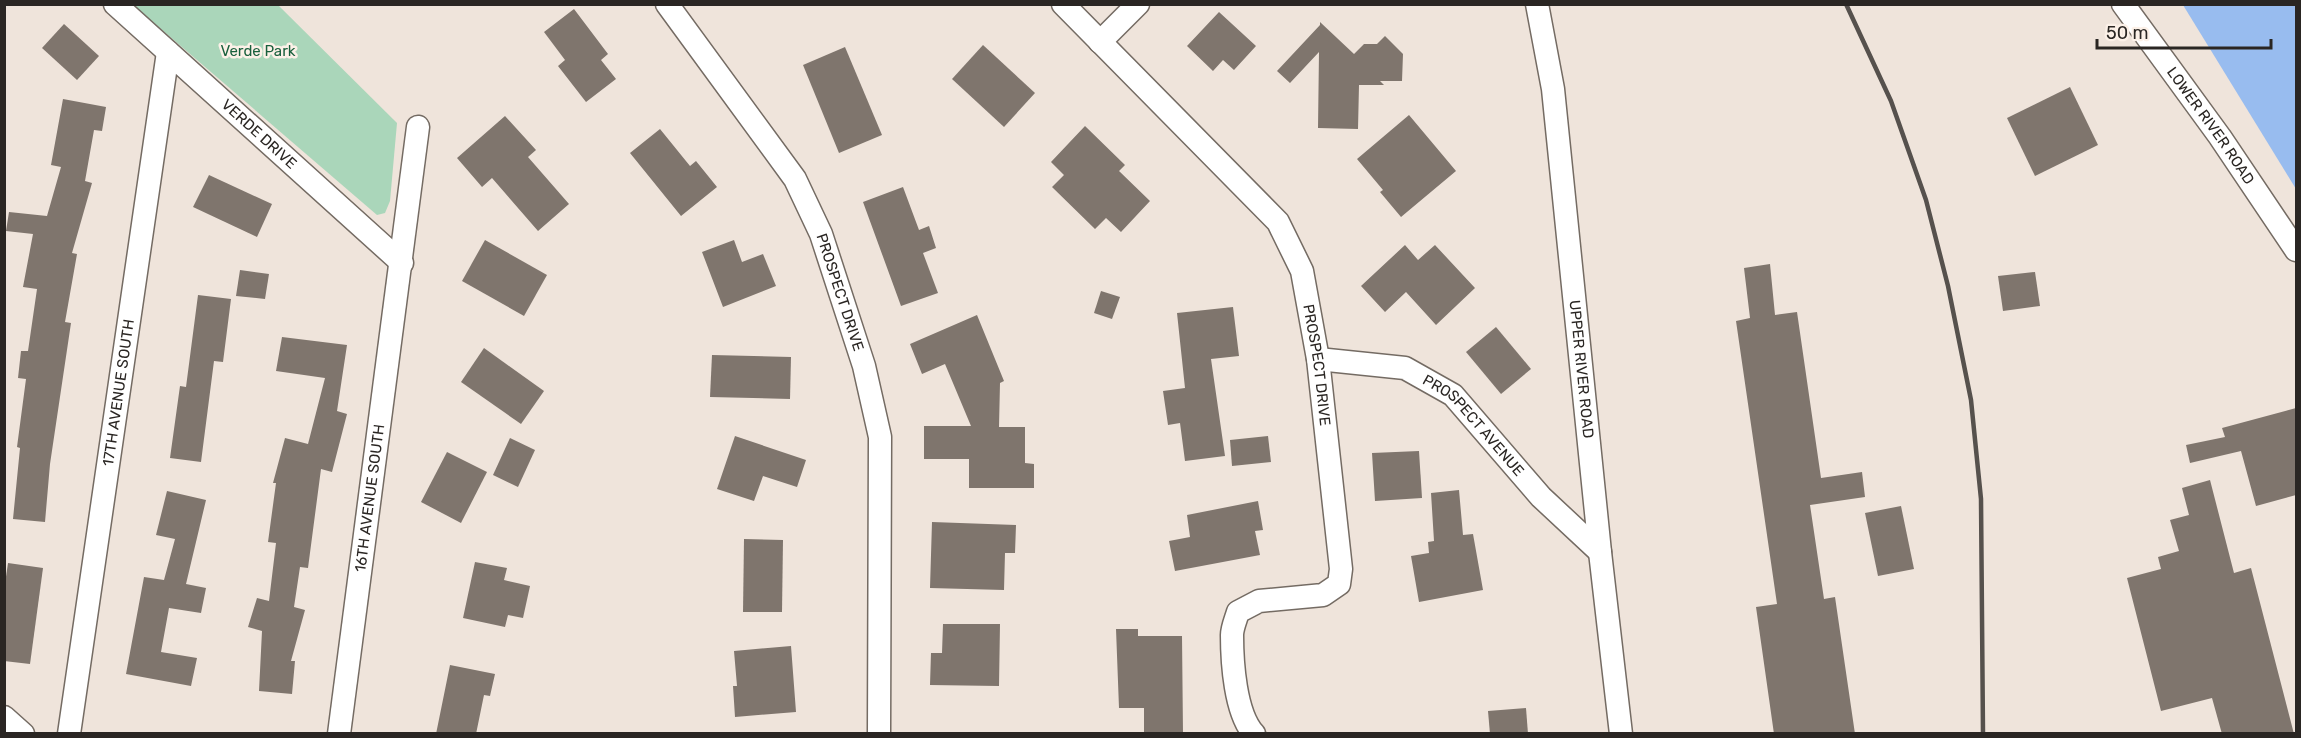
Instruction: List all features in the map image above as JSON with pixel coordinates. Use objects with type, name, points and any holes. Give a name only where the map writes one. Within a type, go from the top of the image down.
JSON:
[{"type":"street","name":"VERDE DRIVE","points":[[115,4],[402,263]]},
{"type":"street","name":"PROSPECT DRIVE","points":[[668,4],[795,180],[821,234],[864,366],[880,437],[879,734]]},
{"type":"street","name":"PROSPECT DRIVE","points":[[1063,4],[1278,222],[1302,271],[1318,358],[1341,569],[1339,584],[1323,595],[1259,601],[1238,612],[1232,633],[1238,705],[1248,728],[1254,734]]},
{"type":"street","points":[[1100,42],[1138,4]]},
{"type":"street","name":"UPPER RIVER ROAD","points":[[1537,4],[1553,89],[1600,552],[1621,734]]},
{"type":"street","name":"LOWER RIVER ROAD","points":[[2123,4],[2220,137],[2296,250]]},
{"type":"street","name":"17TH AVENUE SOUTH","points":[[69,734],[168,52]]},
{"type":"street","name":"16TH AVENUE SOUTH","points":[[339,734],[418,127]]},
{"type":"street","name":"PROSPECT AVENUE","points":[[1318,358],[1405,368],[1453,395],[1540,497],[1600,552]]},
{"type":"street","points":[[4,717],[23,734]]},
{"type":"green space","name":"Verde Park","points":[[133,5],[278,5],[397,123],[390,201],[385,213],[377,215]]},
{"type":"water","points":[[2183,5],[2296,5],[2296,189]]},
{"type":"building","points":[[574,9],[608,54],[601,60],[616,79],[586,102],[558,66],[565,60],[544,32]]},
{"type":"building","points":[[1219,12],[1256,46],[1234,70],[1223,60],[1213,71],[1187,46]]},
{"type":"building","points":[[1320,22],[1354,54],[1364,44],[1377,44],[1385,36],[1403,54],[1402,81],[1380,81],[1384,85],[1359,85],[1358,129],[1318,128],[1319,52],[1290,83],[1277,71],[1320,25]]},
{"type":"building","points":[[64,24],[99,56],[77,80],[42,48]]},
{"type":"building","points":[[983,45],[1035,93],[1004,127],[952,79]]},
{"type":"building","points":[[845,47],[882,135],[839,153],[803,65]]},
{"type":"building","points":[[2070,87],[2098,145],[2035,176],[2007,118]]},
{"type":"building","points":[[63,99],[106,107],[102,131],[94,130],[85,181],[92,183],[72,253],[77,254],[65,322],[71,323],[50,464],[45,522],[13,519],[20,448],[17,447],[26,379],[18,378],[21,351],[28,351],[37,289],[23,287],[33,234],[6,231],[9,212],[47,216],[61,167],[51,165]]},
{"type":"building","points":[[1409,115],[1456,171],[1401,217],[1380,192],[1383,190],[1357,159]]},
{"type":"building","points":[[505,116],[536,150],[528,157],[569,204],[538,231],[492,178],[482,187],[457,158]]},
{"type":"building","points":[[1085,126],[1125,165],[1119,171],[1150,201],[1121,232],[1106,218],[1095,229],[1052,187],[1064,175],[1051,162]]},
{"type":"building","points":[[660,129],[690,166],[696,161],[717,187],[681,216],[630,153]]},
{"type":"building","points":[[209,175],[272,204],[257,237],[193,207]]},
{"type":"building","points":[[903,187],[919,230],[929,226],[936,248],[923,253],[938,293],[901,306],[863,202]]},
{"type":"building","points":[[485,240],[547,275],[524,316],[462,281]]},
{"type":"building","points":[[734,240],[742,262],[763,254],[776,286],[723,307],[702,252]]},
{"type":"building","points":[[1405,245],[1418,260],[1435,245],[1475,288],[1436,325],[1406,292],[1385,312],[1361,286]]},
{"type":"building","points":[[1770,264],[1775,315],[1797,312],[1821,478],[1862,472],[1865,497],[1810,505],[1824,599],[1835,597],[1855,734],[1774,734],[1756,607],[1777,604],[1736,321],[1750,318],[1744,268]]},
{"type":"building","points":[[240,270],[269,274],[265,299],[236,296]]},
{"type":"building","points":[[2035,272],[2040,306],[2003,311],[1998,276]]},
{"type":"building","points":[[1101,291],[1120,297],[1112,319],[1094,313]]},
{"type":"building","points":[[198,295],[231,299],[223,362],[214,361],[201,462],[170,458],[180,386],[186,387]]},
{"type":"building","points":[[1233,307],[1239,356],[1211,359],[1225,456],[1185,461],[1180,423],[1168,425],[1163,391],[1185,388],[1177,313]]},
{"type":"building","points":[[977,315],[1004,381],[1000,383],[999,427],[1025,427],[1025,463],[1034,464],[1034,488],[969,488],[969,459],[924,459],[924,426],[971,426],[945,364],[922,374],[910,344]]},
{"type":"building","points":[[1496,327],[1531,369],[1501,394],[1466,352]]},
{"type":"building","points":[[282,337],[347,345],[337,411],[347,414],[332,472],[321,469],[308,568],[300,567],[294,607],[305,610],[291,661],[295,661],[292,694],[259,691],[262,631],[248,627],[257,598],[269,601],[276,543],[268,542],[276,483],[273,483],[285,438],[308,444],[325,378],[276,371]]},
{"type":"building","points":[[484,348],[544,391],[521,424],[461,382]]},
{"type":"building","points":[[712,355],[791,357],[790,399],[710,397]]},
{"type":"building","points":[[2296,408],[2296,495],[2256,506],[2241,451],[2190,463],[2186,445],[2225,437],[2222,428]]},
{"type":"building","points":[[735,436],[806,460],[797,487],[763,476],[754,501],[717,489]]},
{"type":"building","points":[[1268,436],[1271,462],[1232,466],[1230,440]]},
{"type":"building","points":[[510,438],[535,450],[518,487],[493,475]]},
{"type":"building","points":[[1419,451],[1422,498],[1375,501],[1372,453]]},
{"type":"building","points":[[447,452],[487,472],[461,523],[421,502]]},
{"type":"building","points":[[2210,480],[2234,573],[2251,568],[2294,734],[2222,734],[2212,698],[2161,711],[2127,578],[2161,569],[2158,557],[2179,551],[2170,520],[2189,515],[2182,488]]},
{"type":"building","points":[[1459,490],[1463,535],[1473,534],[1483,590],[1419,602],[1411,556],[1429,553],[1428,542],[1434,541],[1431,493]]},
{"type":"building","points":[[167,491],[206,500],[186,584],[206,588],[201,613],[169,608],[161,652],[197,658],[191,686],[126,674],[144,577],[164,580],[175,539],[156,535]]},
{"type":"building","points":[[1258,501],[1263,530],[1255,531],[1260,555],[1175,571],[1169,541],[1190,537],[1187,515]]},
{"type":"building","points":[[1901,506],[1914,569],[1878,576],[1865,513]]},
{"type":"building","points":[[932,522],[1016,525],[1015,553],[1005,553],[1004,590],[930,588]]},
{"type":"building","points":[[744,539],[783,540],[782,612],[743,612]]},
{"type":"building","points":[[475,562],[507,568],[504,580],[530,586],[523,618],[508,615],[505,627],[463,618]]},
{"type":"building","points":[[8,563],[43,568],[30,664],[4,661],[4,590]]},
{"type":"building","points":[[943,624],[1000,624],[999,686],[930,685],[931,653],[942,653]]},
{"type":"building","points":[[1116,629],[1138,629],[1138,636],[1182,636],[1183,734],[1144,734],[1144,708],[1119,708]]},
{"type":"building","points":[[791,646],[796,712],[735,717],[733,686],[737,686],[734,651]]},
{"type":"building","points":[[450,665],[495,674],[490,696],[484,695],[476,734],[436,734]]},
{"type":"building","points":[[1526,708],[1528,734],[1490,734],[1488,711]]},
{"type":"railway","points":[[1846,4],[1891,101],[1926,200],[1948,286],[1971,400],[1981,499],[1983,734]]}]
